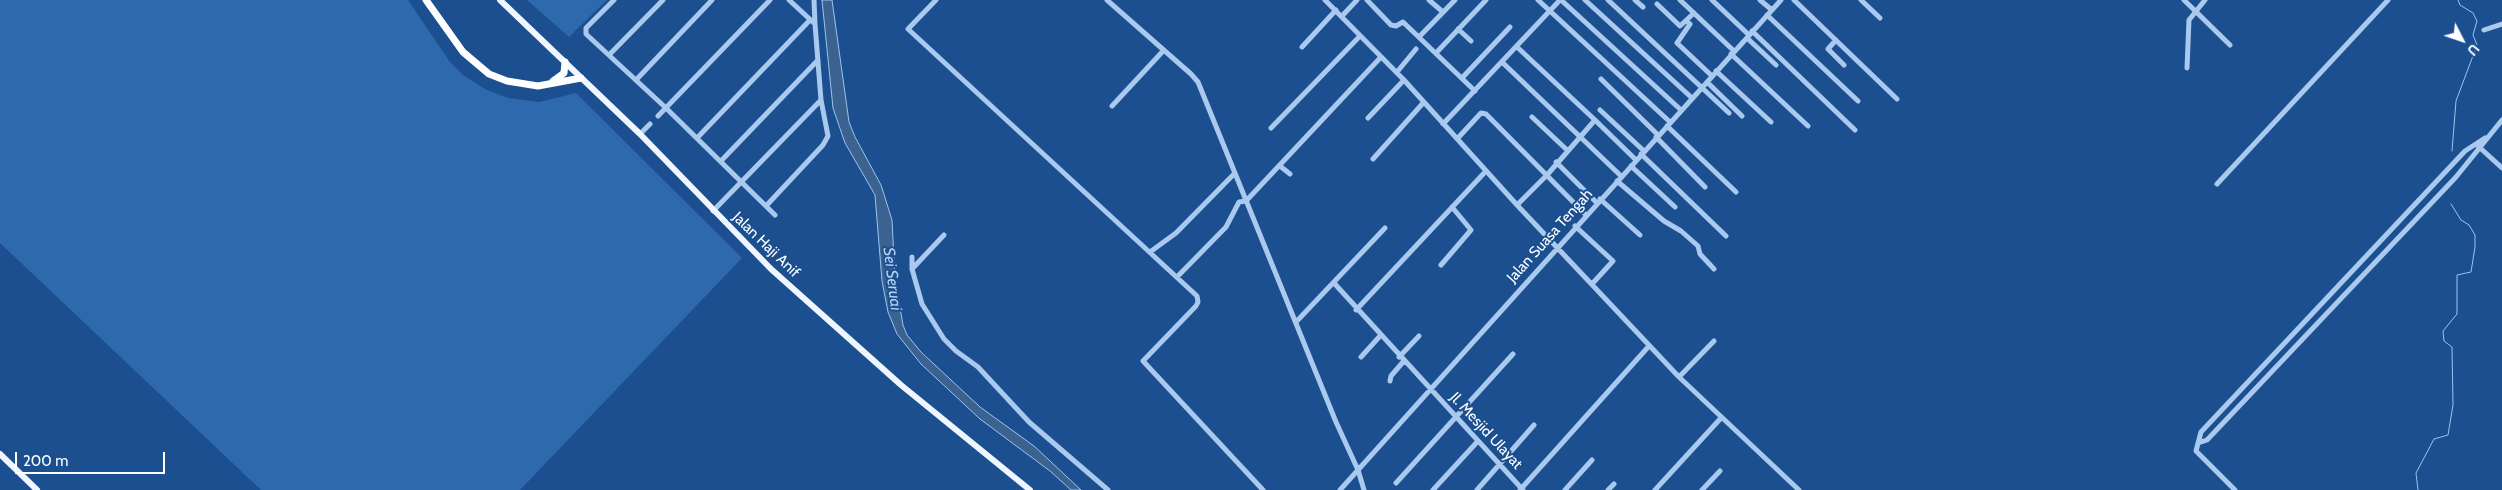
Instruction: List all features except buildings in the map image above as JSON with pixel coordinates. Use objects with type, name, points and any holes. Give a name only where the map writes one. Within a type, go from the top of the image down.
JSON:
[{"type":"highway","points":[[426,0],[463,52],[489,74],[507,81],[528,85],[546,85],[581,78]]},
{"type":"highway","points":[[431,0],[466,50],[485,68],[498,75],[521,82],[554,81],[564,73],[565,62]]},
{"type":"main road","name":"Jalan Haji Anif","points":[[500,0],[640,134],[771,269],[901,385],[1030,490]]},
{"type":"main road","points":[[0,454],[37,490]]},
{"type":"street","points":[[614,0],[585,30],[775,215]]},
{"type":"street","points":[[609,55],[663,0]]},
{"type":"street","points":[[636,80],[712,0]]},
{"type":"street","points":[[658,116],[770,0]]},
{"type":"street","points":[[789,0],[815,24]]},
{"type":"street","points":[[796,6],[801,0]]},
{"type":"street","points":[[766,206],[827,139],[828,132],[821,100],[814,0]]},
{"type":"street","points":[[936,0],[908,29],[1197,296],[1198,304],[1143,361],[1263,490]]},
{"type":"street","points":[[1107,0],[1198,82],[1234,174],[1358,470],[1364,490]]},
{"type":"street","points":[[1325,0],[1397,72],[1517,205],[1593,283],[1679,378],[1799,490]]},
{"type":"street","points":[[1342,16],[1357,0]]},
{"type":"street","points":[[1367,0],[1391,25],[1396,26],[1403,22],[1475,91]]},
{"type":"street","points":[[1429,0],[1443,12]]},
{"type":"street","points":[[1419,37],[1455,0]]},
{"type":"street","points":[[1436,53],[1486,0]]},
{"type":"street","points":[[1538,0],[1736,192]]},
{"type":"street","points":[[1444,124],[1560,0],[1681,110]]},
{"type":"street","points":[[1585,0],[1692,98]]},
{"type":"street","points":[[1608,0],[1729,114]]},
{"type":"street","points":[[1635,0],[1643,7]]},
{"type":"street","points":[[1680,0],[1808,126]]},
{"type":"street","points":[[1712,0],[1855,130]]},
{"type":"street","points":[[1760,0],[1772,10]]},
{"type":"street","name":"Jalan Suasa Tengah","points":[[1340,490],[1598,201],[1781,0]]},
{"type":"street","points":[[1794,0],[1897,99]]},
{"type":"street","points":[[1861,0],[1880,18]]},
{"type":"street","points":[[2184,0],[2230,45]]},
{"type":"street","points":[[2187,68],[2189,20],[2205,0]]},
{"type":"street","points":[[2216,184],[2388,0]]},
{"type":"street","points":[[1657,4],[1680,26],[1694,13]]},
{"type":"street","points":[[1302,47],[1336,10]]},
{"type":"street","points":[[1767,15],[1858,101]]},
{"type":"street","points":[[697,138],[810,20]]},
{"type":"street","points":[[1686,21],[1690,24],[1677,43],[1771,122]]},
{"type":"street","points":[[2484,30],[2502,24]]},
{"type":"street","points":[[1462,78],[1510,27]]},
{"type":"street","points":[[1458,30],[1472,41]]},
{"type":"street","points":[[1749,35],[1776,65]]},
{"type":"street","points":[[1271,128],[1360,36]]},
{"type":"street","points":[[1836,40],[1828,50],[1844,65]]},
{"type":"street","points":[[1517,47],[1636,160]]},
{"type":"street","points":[[1397,72],[1416,49]]},
{"type":"street","points":[[1112,106],[1164,50]]},
{"type":"street","points":[[1177,277],[1226,227],[1239,202],[1246,201],[1381,57]]},
{"type":"street","points":[[721,161],[818,60]]},
{"type":"street","points":[[1503,63],[1664,221],[1681,231],[1698,246],[1701,256],[1714,269]]},
{"type":"street","points":[[1601,79],[1705,187]]},
{"type":"street","points":[[1368,118],[1404,80]]},
{"type":"street","points":[[1706,82],[1742,116]]},
{"type":"street","points":[[714,211],[821,100]]},
{"type":"street","points":[[1373,159],[1424,102]]},
{"type":"street","points":[[1600,110],[1726,236]]},
{"type":"street","points":[[1458,139],[1481,113],[1486,114],[1586,215]]},
{"type":"street","points":[[1532,117],[1567,150]]},
{"type":"street","points":[[1517,205],[1547,175],[1556,162],[1595,120]]},
{"type":"street","points":[[2198,443],[2207,440],[2456,177],[2477,146],[2502,120]]},
{"type":"street","points":[[640,134],[650,124]]},
{"type":"street","points":[[2477,146],[2502,168]]},
{"type":"street","points":[[2235,490],[2198,453],[2196,449],[2201,432],[2465,151],[2477,146]]},
{"type":"street","points":[[1556,162],[1598,201],[1640,235]]},
{"type":"street","points":[[1280,166],[1290,174]]},
{"type":"street","points":[[1631,166],[1676,207]]},
{"type":"street","points":[[1356,310],[1486,171]]},
{"type":"street","points":[[1150,252],[1176,233],[1234,174]]},
{"type":"street","points":[[1441,265],[1471,230],[1452,206]]},
{"type":"street","points":[[1576,226],[1613,260],[1593,283]]},
{"type":"street","points":[[1296,322],[1385,228]]},
{"type":"street","points":[[912,269],[944,235]]},
{"type":"street","points":[[912,257],[912,269],[922,304],[944,339],[956,351],[978,367],[1029,422],[1108,490]]},
{"type":"street","name":"Jl. Mesjid Ulayat","points":[[1334,283],[1401,360],[1522,489]]},
{"type":"street","points":[[1361,357],[1380,336]]},
{"type":"street","points":[[1390,380],[1401,360],[1419,336]]},
{"type":"street","points":[[1679,378],[1714,341]]},
{"type":"street","points":[[1522,489],[1649,346]]},
{"type":"street","points":[[1396,483],[1513,354]]},
{"type":"street","points":[[1655,490],[1721,418]]},
{"type":"street","points":[[1476,490],[1534,425]]},
{"type":"street","points":[[1434,490],[1478,441]]},
{"type":"street","points":[[1565,490],[1592,460]]},
{"type":"street","points":[[1702,490],[1720,471]]},
{"type":"street","points":[[1608,490],[1614,484]]},
{"type":"shaded area","points":[[0,0],[408,0],[450,62],[463,75],[485,89],[508,98],[539,102],[576,93],[742,258],[520,490],[261,490],[0,243]]},
{"type":"shaded area","points":[[527,0],[607,0],[569,37]]},
{"type":"water","name":"Sei Seruai","points":[[822,0],[832,0],[849,122],[881,185],[892,220],[895,279],[903,325],[907,335],[921,352],[980,407],[1034,446],[1081,490],[1071,490],[1050,471],[980,419],[921,364],[897,334],[888,312],[882,281],[875,195],[845,143],[833,108]]},
{"type":"waterway","points":[[2452,151],[2456,101],[2477,45],[2473,35],[2477,21],[2473,13],[2460,5],[2458,0]]},
{"type":"waterway","points":[[2418,490],[2416,473],[2434,439],[2448,435],[2453,405],[2452,347],[2444,341],[2443,331],[2457,314],[2457,275],[2471,272],[2475,247],[2475,235],[2469,225],[2461,220],[2451,204]]}]
